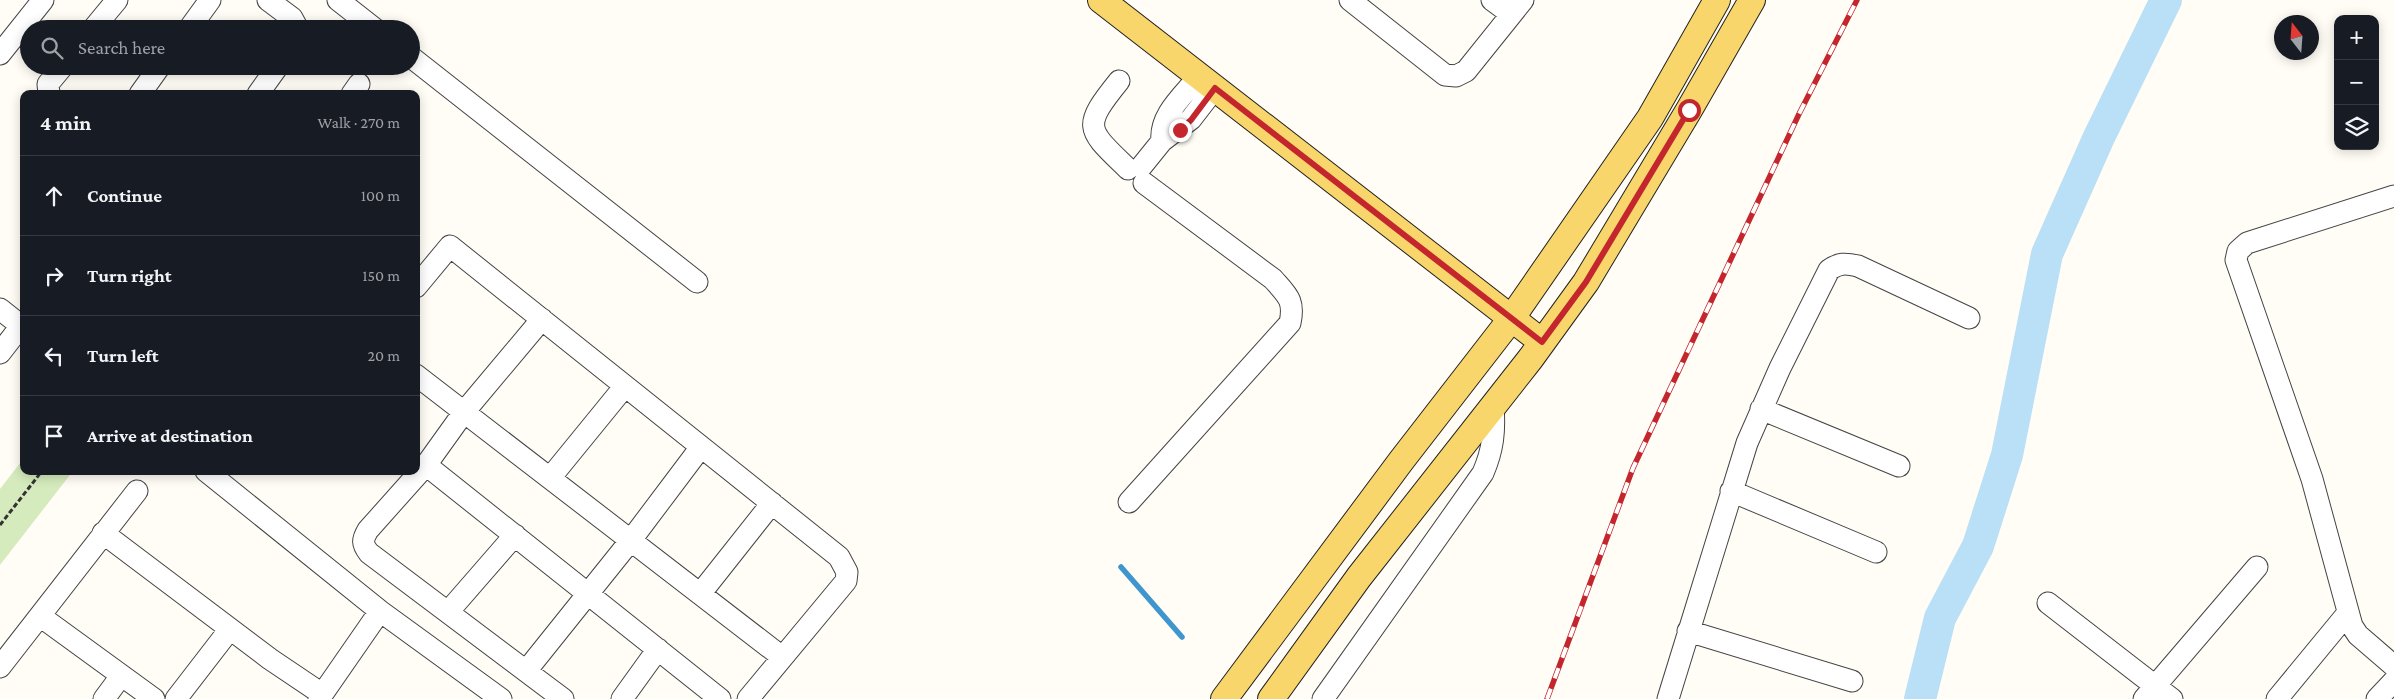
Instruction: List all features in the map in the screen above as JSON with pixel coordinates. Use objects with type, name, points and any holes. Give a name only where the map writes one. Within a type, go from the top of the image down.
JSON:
[{"type":"main road","points":[[1101,0],[1542,342]]},
{"type":"main road","points":[[1224,699],[1378,492],[1511,319],[1650,118],[1717,0]]},
{"type":"main road","points":[[1271,699],[1359,577],[1493,406],[1586,282],[1689,110],[1752,0]]},
{"type":"street","points":[[27,20],[43,0]]},
{"type":"street","points":[[100,20],[117,0]]},
{"type":"street","points":[[196,20],[210,0]]},
{"type":"street","points":[[268,0],[293,20]]},
{"type":"street","points":[[338,0],[364,20]]},
{"type":"street","points":[[1350,0],[1445,75],[1456,76],[1466,70],[1517,7],[1492,0]]},
{"type":"street","points":[[0,54],[20,29]]},
{"type":"street","points":[[420,64],[697,282]]},
{"type":"street","points":[[49,90],[48,84],[55,75]]},
{"type":"street","points":[[143,90],[154,75]]},
{"type":"street","points":[[261,90],[272,75]]},
{"type":"street","points":[[1119,82],[1098,107],[1093,120],[1093,131],[1096,138],[1273,279],[1290,299],[1293,310],[1290,323],[1129,502]]},
{"type":"street","points":[[1138,173],[1162,141],[1191,120],[1207,82]]},
{"type":"street","points":[[2394,196],[2247,243],[2238,251],[2236,260],[2312,479],[2347,614],[2358,635],[2394,666]]},
{"type":"street","points":[[420,282],[450,246],[839,557],[847,572],[846,581],[748,699]]},
{"type":"street","points":[[1668,699],[1747,443],[1761,409],[1829,270],[1837,264],[1845,263],[1858,266],[1969,318]]},
{"type":"street","points":[[0,309],[20,324]]},
{"type":"street","points":[[420,472],[464,412],[542,319]]},
{"type":"street","points":[[0,353],[20,328]]},
{"type":"street","points":[[420,378],[782,657]]},
{"type":"street","points":[[550,478],[625,386]]},
{"type":"street","points":[[1323,699],[1483,473],[1490,457],[1495,432],[1493,406]]},
{"type":"street","points":[[1761,409],[1899,466]]},
{"type":"street","points":[[526,671],[631,540],[701,446]]},
{"type":"street","points":[[426,465],[720,699]]},
{"type":"street","points":[[211,475],[380,611],[502,699]]},
{"type":"street","points":[[417,475],[368,530],[362,539],[363,546],[369,553],[563,699]]},
{"type":"street","points":[[0,667],[137,491]]},
{"type":"street","points":[[1731,491],[1876,552]]},
{"type":"street","points":[[700,594],[772,503]]},
{"type":"street","points":[[103,533],[321,697],[380,611]]},
{"type":"street","points":[[448,612],[515,535]]},
{"type":"street","points":[[2048,603],[2157,695],[2257,567]]},
{"type":"street","points":[[2277,699],[2347,614]]},
{"type":"street","points":[[40,616],[154,699]]},
{"type":"street","points":[[176,699],[230,629]]},
{"type":"street","points":[[1688,630],[1852,681]]},
{"type":"street","points":[[622,699],[658,649]]},
{"type":"street","points":[[104,699],[121,676]]},
{"type":"street","points":[[2377,699],[2394,681]]},
{"type":"path","points":[[0,524],[39,475]]},
{"type":"green space","points":[[20,463],[20,475],[70,475],[0,565],[0,489]]},
{"type":"waterway","points":[[1920,699],[1940,618],[1978,546],[2007,455],[2047,254],[2099,137],[2166,0]]},
{"type":"waterway","points":[[1121,567],[1182,637]]},
{"type":"railway","points":[[1547,699],[1633,468],[1799,114],[1857,0]]},
{"type":"route","points":[[1180,130],[1191,120],[1215,88],[1542,342],[1586,282],[1689,110]]}]
